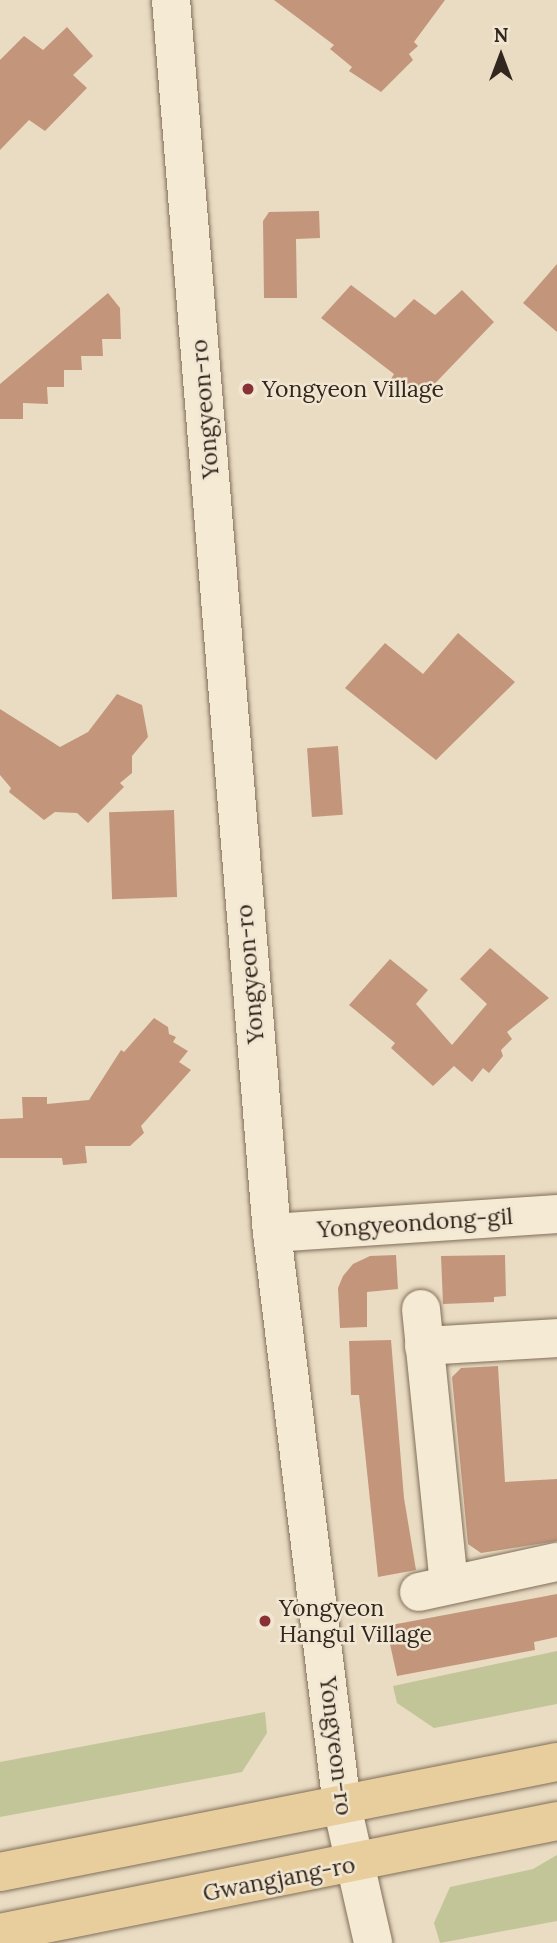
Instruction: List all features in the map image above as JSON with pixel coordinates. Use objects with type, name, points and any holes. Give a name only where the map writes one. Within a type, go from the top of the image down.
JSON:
[{"type":"main road","points":[[0,1872],[557,1762]]},
{"type":"main road","name":"Gwangjang-ro","points":[[0,1933],[354,1865],[557,1821]]},
{"type":"street","name":"Yongyeon-ro","points":[[171,0],[272,1233],[342,1806],[373,1943]]},
{"type":"street","name":"Yongyeondong-gil","points":[[272,1233],[557,1214]]},
{"type":"street","points":[[557,1338],[423,1328],[434,1588],[557,1562]]},
{"type":"green space","points":[[557,1651],[557,1704],[434,1728],[397,1703],[393,1686]]},
{"type":"green space","points":[[265,1712],[267,1733],[242,1772],[0,1817],[0,1762]]},
{"type":"green space","points":[[557,1855],[557,1921],[440,1943],[434,1923],[450,1887],[533,1869]]},
{"type":"building","points":[[274,0],[445,0],[414,42],[418,46],[409,54],[413,60],[381,92],[349,71],[352,67],[330,49],[334,45]]},
{"type":"building","points":[[67,27],[93,56],[73,75],[87,88],[45,131],[29,120],[0,150],[0,60],[24,36],[43,50]]},
{"type":"building","points":[[319,211],[320,238],[296,239],[297,298],[264,298],[263,221],[269,212]]},
{"type":"building","points":[[557,264],[557,332],[523,303]]},
{"type":"building","points":[[351,285],[395,318],[414,299],[435,315],[462,290],[494,322],[421,398],[410,389],[406,392],[391,379],[394,374],[321,318]]},
{"type":"building","points":[[108,293],[120,308],[121,339],[102,339],[103,356],[81,356],[82,370],[64,370],[64,387],[47,387],[48,404],[23,403],[23,419],[0,419],[0,384]]},
{"type":"building","points":[[458,633],[515,682],[436,760],[345,688],[385,643],[423,674]]},
{"type":"building","points":[[117,694],[142,705],[148,737],[132,756],[132,773],[120,783],[124,787],[88,823],[77,813],[55,812],[44,820],[9,792],[11,788],[0,775],[0,709],[60,747],[88,732]]},
{"type":"building","points":[[338,746],[343,815],[312,817],[307,748]]},
{"type":"building","points":[[174,810],[177,897],[112,899],[109,812]]},
{"type":"building","points":[[490,948],[549,998],[507,1032],[512,1039],[501,1050],[503,1056],[489,1073],[483,1068],[472,1082],[454,1066],[433,1086],[391,1048],[395,1043],[349,1005],[390,959],[428,990],[416,1004],[452,1045],[487,1004],[460,979]]},
{"type":"building","points":[[154,1018],[168,1027],[169,1034],[176,1037],[173,1042],[188,1051],[179,1062],[191,1070],[141,1126],[144,1133],[130,1146],[85,1146],[87,1163],[63,1165],[62,1158],[0,1158],[0,1119],[23,1118],[22,1097],[47,1097],[47,1104],[89,1100],[121,1050],[124,1052]]},
{"type":"building","points":[[396,1255],[398,1289],[367,1292],[367,1327],[340,1328],[338,1288],[343,1276],[353,1264],[370,1256]]},
{"type":"building","points":[[505,1255],[506,1296],[494,1297],[494,1302],[443,1304],[441,1256]]},
{"type":"building","points":[[391,1340],[404,1498],[416,1570],[378,1577],[359,1395],[351,1395],[349,1341]]},
{"type":"building","points":[[498,1366],[505,1482],[557,1479],[557,1541],[481,1553],[468,1544],[452,1377],[461,1368]]},
{"type":"building","points":[[557,1594],[557,1637],[534,1642],[535,1650],[397,1676],[386,1626]]},
{"type":"place","name":"Yongyeon Village","points":[[248,389]]},
{"type":"place","name":"Yongyeon Hangul Village","points":[[265,1621]]}]
